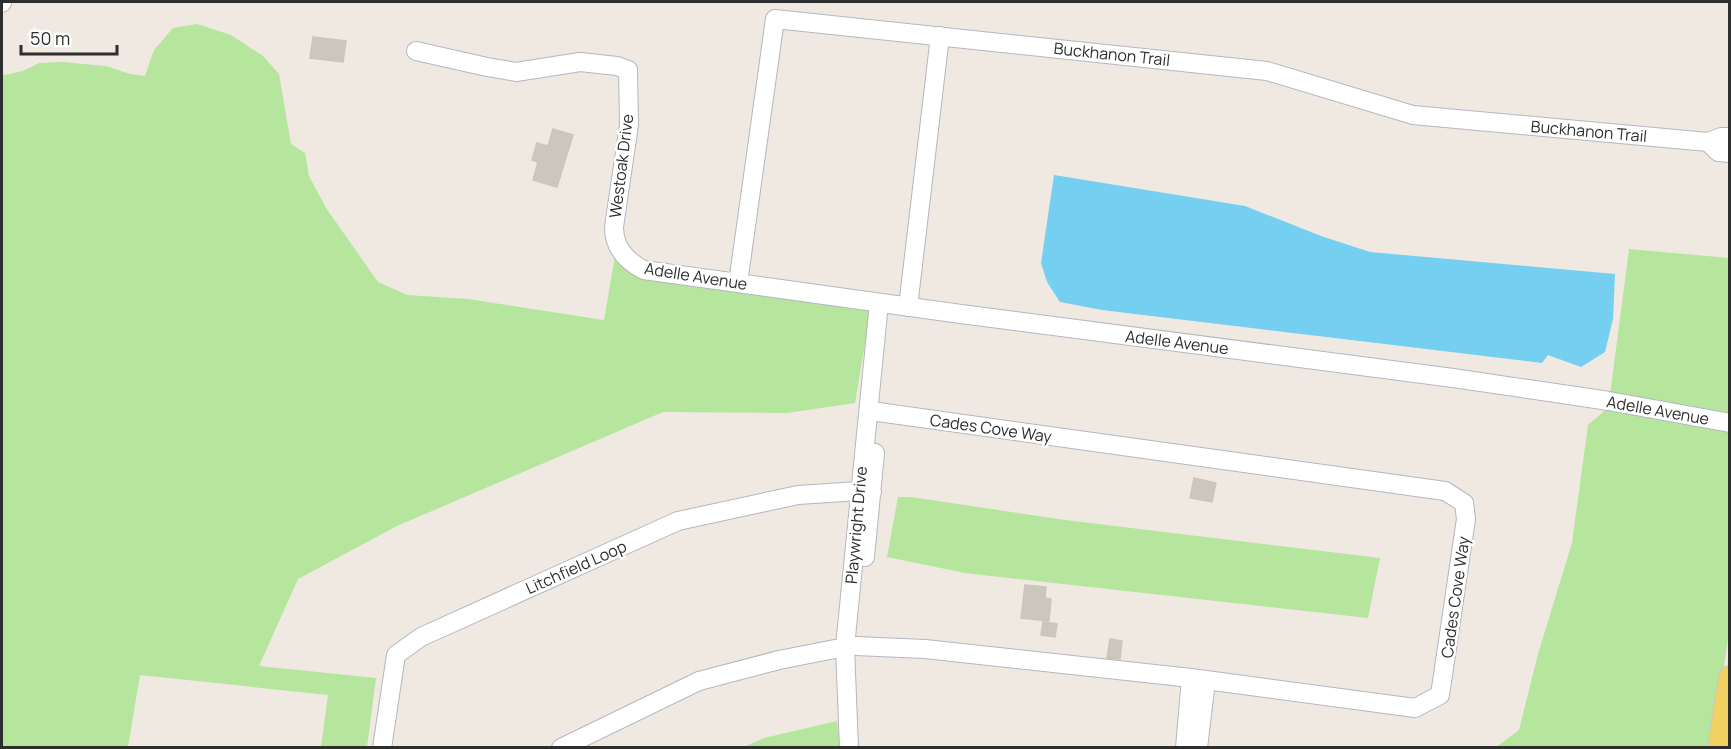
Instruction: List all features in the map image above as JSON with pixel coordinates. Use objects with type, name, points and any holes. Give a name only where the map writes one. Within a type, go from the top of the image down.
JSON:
[{"type":"main road","points":[[1719,747],[1730,677]]},
{"type":"street","name":"Buckhanon Trail","points":[[738,283],[775,19],[1267,71],[1413,115],[1708,142],[1721,137],[1730,137]]},
{"type":"street","name":"Playwright Drive","points":[[849,747],[850,647],[866,491],[892,305],[940,36]]},
{"type":"street","name":"Westoak Drive","points":[[416,51],[516,72],[580,62],[617,66],[628,70],[628,125],[614,226],[614,237],[618,248],[627,258]]},
{"type":"street","name":"Buckhanon Trail","points":[[1708,142],[1718,152],[1730,153]]},
{"type":"street","name":"Adelle Avenue","points":[[627,258],[635,266],[644,270],[892,305],[1453,378],[1609,401],[1730,423]]},
{"type":"street","name":"Playwright Drive","points":[[866,491],[892,305]]},
{"type":"street","name":"Cades Cove Way","points":[[850,647],[926,649],[1199,679],[1415,708],[1440,695],[1466,519],[1464,503],[1445,491],[878,412]]},
{"type":"street","name":"Litchfield Loop","points":[[382,747],[396,655],[421,636],[678,521],[798,495],[866,491]]},
{"type":"street","name":"Playwright Drive","points":[[850,647],[856,747]]},
{"type":"street","points":[[561,747],[699,681],[779,660],[850,647]]},
{"type":"street","points":[[1185,747],[1199,679]]},
{"type":"street","points":[[1198,747],[1199,679]]},
{"type":"green space","points":[[197,24],[231,35],[263,56],[279,74],[291,144],[305,153],[309,176],[326,208],[378,282],[407,295],[468,299],[604,320],[615,256],[871,308],[855,403],[787,413],[663,412],[397,526],[298,579],[259,666],[376,678],[367,747],[321,747],[328,695],[140,675],[128,747],[2,748],[2,74],[23,71],[39,63],[63,62],[106,66],[145,76],[154,50],[173,28]]},
{"type":"green space","points":[[1629,249],[1729,258],[1729,413],[1610,395]]},
{"type":"green space","points":[[1608,408],[1729,430],[1730,625],[1712,747],[1495,748],[1519,730],[1538,654],[1572,543],[1588,425]]},
{"type":"green space","points":[[898,497],[1065,520],[1380,558],[1368,618],[965,573],[887,557]]},
{"type":"green space","points":[[837,721],[840,747],[742,748],[764,738]]},
{"type":"water","points":[[1054,175],[1245,206],[1321,236],[1370,252],[1615,274],[1613,319],[1605,352],[1581,367],[1548,355],[1542,363],[1102,310],[1060,302],[1047,282],[1041,263]]},
{"type":"building","points":[[313,37],[346,41],[343,62],[310,58]]},
{"type":"building","points":[[553,129],[573,135],[557,187],[533,180],[538,162],[532,160],[537,143],[548,146]]},
{"type":"building","points":[[1194,478],[1216,483],[1212,502],[1190,498]]},
{"type":"building","points":[[1025,585],[1046,587],[1045,598],[1051,599],[1049,621],[1021,618]]},
{"type":"building","points":[[1043,622],[1057,624],[1055,637],[1041,635]]},
{"type":"building","points":[[1110,639],[1122,641],[1120,659],[1107,658]]}]
